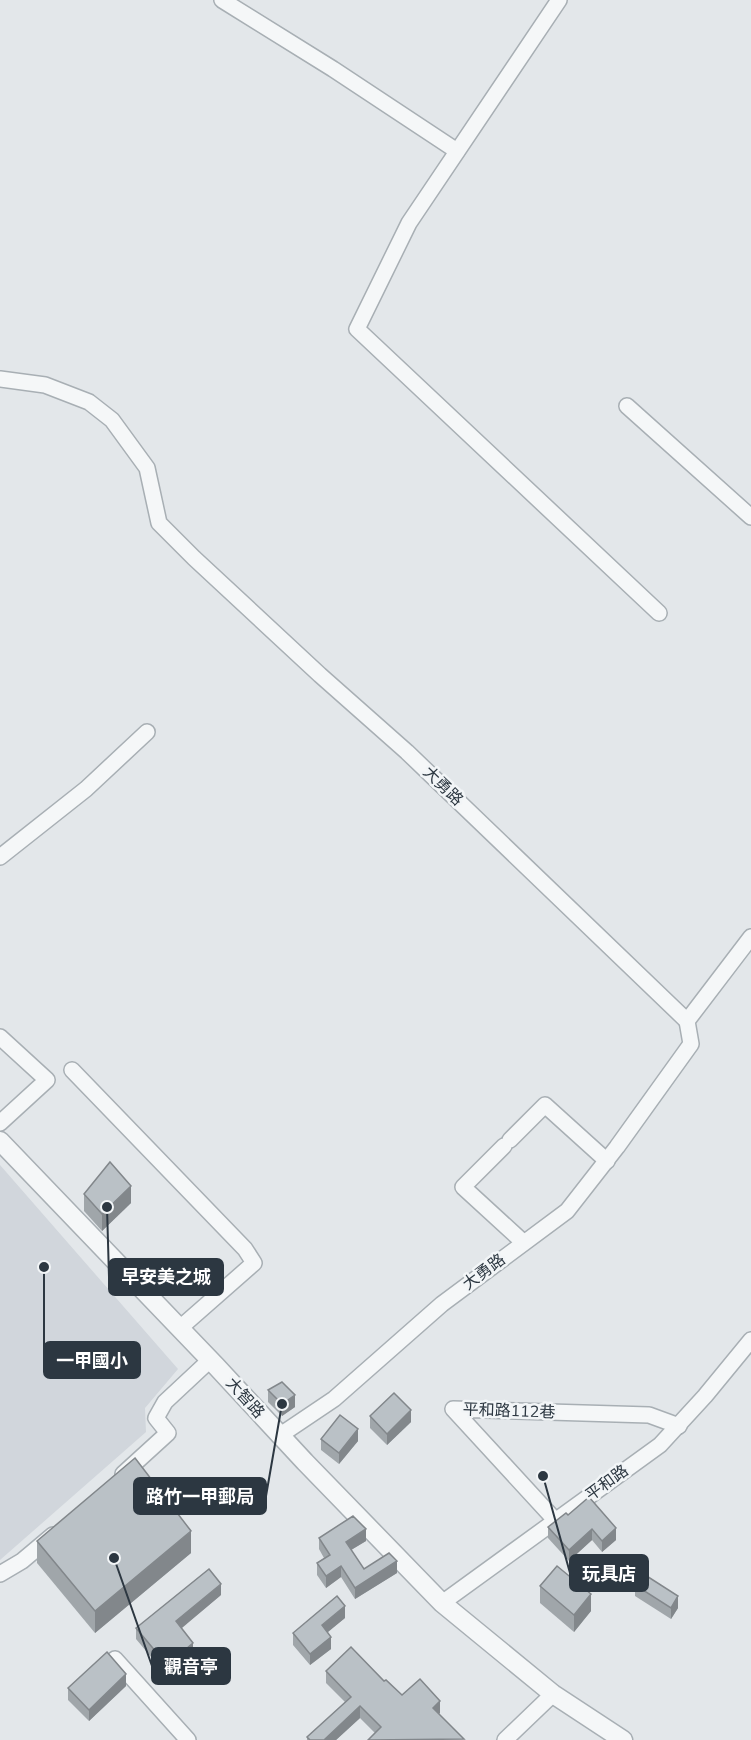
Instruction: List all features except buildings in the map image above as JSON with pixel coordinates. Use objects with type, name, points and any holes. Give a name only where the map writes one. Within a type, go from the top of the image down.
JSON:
[{"type":"street","points":[[222,0],[333,69],[457,151]]},
{"type":"street","points":[[559,0],[409,223],[357,329],[659,613]]},
{"type":"street","name":"大勇路","points":[[0,380],[45,386],[89,402],[112,420],[147,468],[159,523],[320,675],[407,752],[687,1021],[691,1044],[606,1161],[567,1210],[442,1304],[334,1399],[279,1436]]},
{"type":"street","points":[[627,406],[751,517]]},
{"type":"street","points":[[0,857],[86,789],[147,732]]},
{"type":"street","points":[[687,1021],[751,937]]},
{"type":"street","points":[[0,1037],[47,1080],[0,1123]]},
{"type":"street","points":[[72,1070],[245,1249],[254,1263],[180,1328]]},
{"type":"street","points":[[523,1242],[463,1187],[545,1105],[606,1161]]},
{"type":"street","name":"大智路","points":[[0,1141],[180,1328],[279,1436],[442,1603],[553,1694],[623,1740]]},
{"type":"street","name":"平和路","points":[[442,1603],[660,1445],[679,1426],[751,1340]]},
{"type":"street","points":[[108,1487],[168,1433],[156,1418],[165,1402],[210,1360]]},
{"type":"street","name":"平和路112巷","points":[[556,1521],[453,1409],[649,1415],[679,1426]]},
{"type":"street","points":[[0,1575],[22,1561],[66,1525]]},
{"type":"street","points":[[115,1659],[188,1740]]},
{"type":"street","points":[[505,1740],[553,1694]]},
{"type":"shaded area","points":[[0,1165],[178,1369],[145,1408],[146,1432],[0,1560]]},
{"type":"place","name":"早安美之城","points":[[107,1207]]},
{"type":"place","name":"一甲國小","points":[[44,1267]]},
{"type":"place","name":"路竹一甲郵局","points":[[282,1404]]},
{"type":"place","name":"玩具店","points":[[543,1476]]},
{"type":"place","name":"觀音亭","points":[[114,1558]]}]
